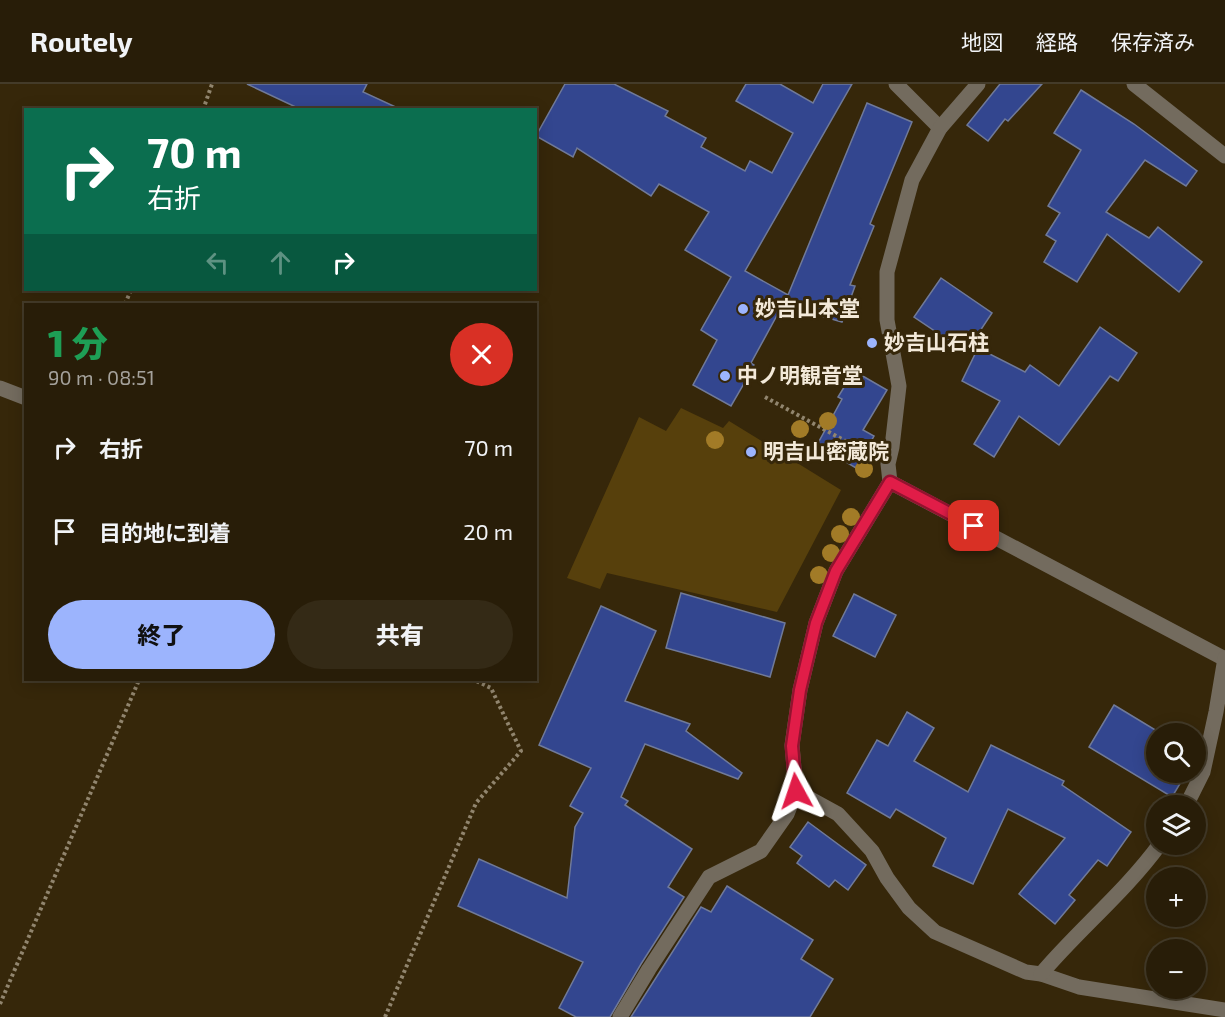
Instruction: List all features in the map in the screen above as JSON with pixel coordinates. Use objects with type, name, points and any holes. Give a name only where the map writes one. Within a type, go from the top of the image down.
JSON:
[{"type":"street","points":[[897,84],[940,128]]},
{"type":"street","points":[[620,1017],[709,878],[761,851],[787,814],[796,791],[792,746],[800,690],[816,623],[836,571],[890,482],[888,464],[899,386],[887,320],[887,272],[912,180],[940,128],[978,84]]},
{"type":"street","points":[[1134,84],[1225,156]]},
{"type":"street","points":[[0,388],[24,397]]},
{"type":"street","points":[[890,482],[1225,658],[1203,772],[1192,795]]},
{"type":"street","points":[[796,791],[838,814],[872,850],[887,878],[909,908],[935,932],[1026,972],[1041,974],[1079,987],[1225,1010]]},
{"type":"street","points":[[1041,974],[1063,948],[1099,914],[1150,855]]},
{"type":"path","points":[[204,108],[212,84]]},
{"type":"path","points":[[765,397],[888,464]]},
{"type":"path","points":[[0,1004],[139,681]]},
{"type":"path","points":[[385,1017],[476,803],[521,751],[491,688],[476,681]]},
{"type":"shaded area","points":[[681,408],[723,428],[729,421],[841,490],[777,612],[607,573],[600,589],[567,578],[639,417],[666,431]]},
{"type":"building","points":[[247,84],[367,84],[363,92],[398,108],[298,108]]},
{"type":"building","points":[[565,84],[614,84],[668,111],[665,116],[706,138],[701,147],[745,171],[750,161],[772,173],[793,133],[736,101],[746,84],[780,84],[813,103],[823,84],[852,84],[745,271],[788,295],[867,103],[912,122],[870,224],[874,226],[850,285],[855,286],[842,322],[784,305],[787,297],[751,363],[754,365],[731,406],[693,385],[717,340],[701,330],[731,277],[685,250],[709,212],[659,184],[651,196],[577,148],[573,157],[537,137]]},
{"type":"building","points":[[1000,84],[1042,84],[1008,121],[1005,119],[988,141],[967,125]]},
{"type":"building","points":[[1081,90],[1134,124],[1197,171],[1186,186],[1145,160],[1106,212],[1149,238],[1158,227],[1202,262],[1179,292],[1107,234],[1077,282],[1044,262],[1056,241],[1046,235],[1060,213],[1048,206],[1081,150],[1054,133]]},
{"type":"building","points":[[941,278],[992,313],[966,352],[914,317]]},
{"type":"building","points":[[1100,327],[1137,353],[1118,381],[1110,376],[1059,445],[1019,416],[994,457],[974,444],[1000,401],[962,381],[978,348],[1025,372],[1030,365],[1059,386]]},
{"type":"building","points":[[854,371],[887,390],[863,430],[874,436],[856,468],[817,445],[842,399],[838,397]]},
{"type":"building","points":[[681,593],[785,623],[770,677],[666,648]]},
{"type":"building","points":[[854,594],[896,615],[875,657],[833,636]]},
{"type":"building","points":[[601,606],[656,631],[625,701],[690,724],[686,731],[742,773],[738,779],[645,744],[621,797],[628,801],[625,805],[692,849],[668,887],[684,897],[610,1017],[576,1017],[559,1008],[583,962],[458,906],[479,859],[567,898],[575,827],[583,813],[570,806],[591,768],[539,745]]},
{"type":"building","points":[[1114,705],[1146,724],[1146,781],[1089,747]]},
{"type":"building","points":[[907,712],[934,728],[914,761],[968,792],[991,745],[1064,781],[1062,785],[1131,832],[1107,866],[1098,860],[1069,895],[1075,900],[1055,924],[1019,894],[1065,838],[1008,809],[973,884],[933,866],[946,838],[896,809],[890,818],[847,793],[877,740],[888,746]]},
{"type":"building","points":[[1149,783],[1180,783],[1173,795],[1169,795]]},
{"type":"building","points":[[808,822],[866,865],[848,890],[835,880],[829,887],[797,863],[802,856],[790,847]]},
{"type":"building","points":[[727,886],[813,940],[801,959],[833,979],[810,1017],[631,1017],[701,907],[711,912]]},
{"type":"place","name":"妙吉山本堂","points":[[743,309]]},
{"type":"place","name":"妙吉山石柱","points":[[872,343]]},
{"type":"place","name":"中ノ明観音堂","points":[[725,376]]},
{"type":"place","name":"明吉山密蔵院","points":[[751,452]]},
{"type":"route","points":[[796,791],[792,746],[800,690],[816,623],[836,571],[890,482],[974,526]]}]
